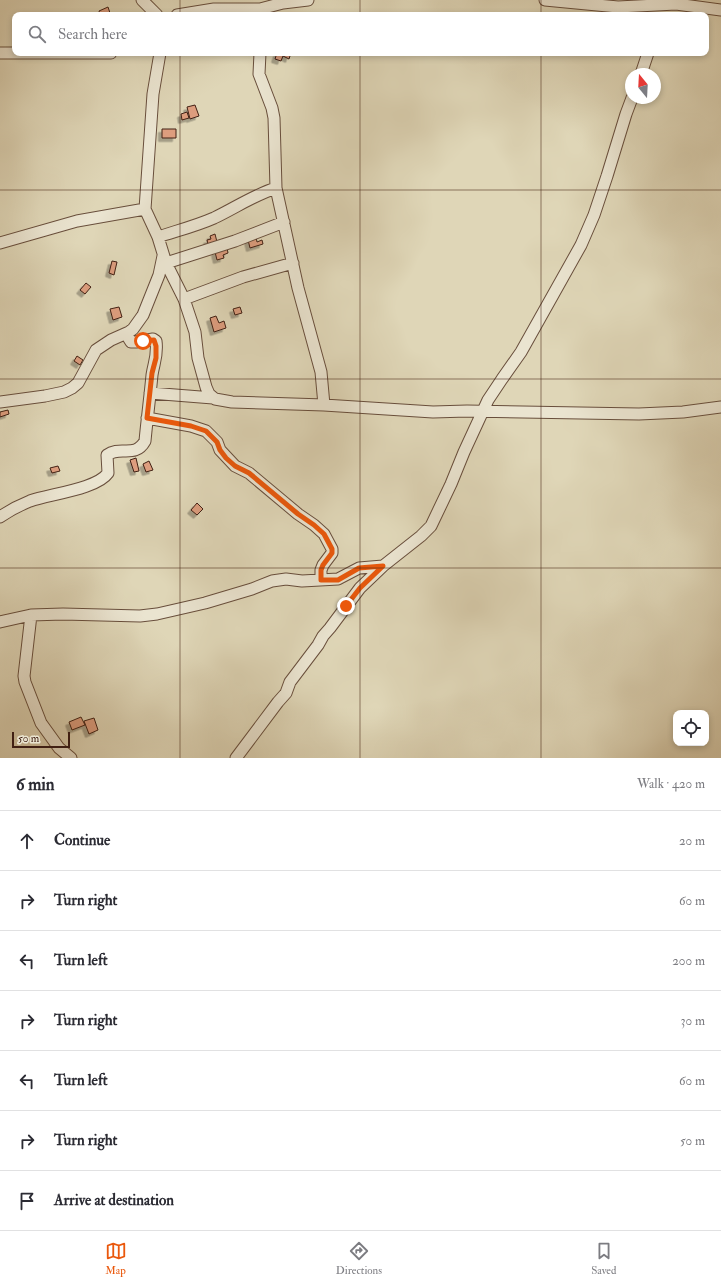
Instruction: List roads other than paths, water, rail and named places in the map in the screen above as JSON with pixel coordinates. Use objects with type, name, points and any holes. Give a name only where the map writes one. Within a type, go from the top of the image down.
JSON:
[{"type":"street","points":[[142,0],[154,12]]},
{"type":"street","points":[[196,12],[214,9],[260,12],[282,1],[308,0]]},
{"type":"street","points":[[545,0],[659,10],[690,5],[721,10]]},
{"type":"street","points":[[0,53],[12,53]]},
{"type":"street","points":[[159,56],[153,94],[145,209],[158,237],[165,260],[184,299],[195,332],[198,358],[203,378],[209,394],[213,398]]},
{"type":"street","points":[[260,56],[259,74],[272,108],[274,118],[276,188],[298,288],[319,365],[324,405]]},
{"type":"street","points":[[643,68],[647,56]]},
{"type":"street","points":[[236,758],[284,696],[290,682],[360,588],[383,566],[421,536],[431,526],[464,452],[484,412],[488,400],[521,352],[581,245],[594,215],[630,104]]},
{"type":"street","points":[[158,237],[199,224],[276,188]]},
{"type":"street","points":[[0,243],[77,221],[145,209]]},
{"type":"street","points":[[165,260],[235,241],[284,222]]},
{"type":"street","points":[[0,402],[45,396],[64,392],[72,388],[82,376],[96,350],[111,340],[126,334],[133,329],[146,310],[165,260]]},
{"type":"street","points":[[184,299],[243,277],[293,263]]},
{"type":"street","points":[[0,517],[12,509],[31,501],[91,484],[106,476],[108,472],[107,455],[118,451],[135,451],[141,447],[145,441],[152,373],[156,358],[156,341],[153,339],[133,343],[129,340],[126,334]]},
{"type":"street","points":[[150,393],[213,398],[215,400],[232,402],[324,405],[418,411],[639,414],[683,412],[721,407]]},
{"type":"street","points":[[147,418],[191,426],[206,431],[217,442],[220,450],[226,458],[235,466],[249,473],[324,534],[332,549],[332,553],[323,565],[321,570],[321,580]]},
{"type":"street","points":[[0,622],[30,615],[151,615],[205,603],[252,589],[272,581],[286,579],[302,581],[338,580],[359,568],[383,566]]},
{"type":"street","points":[[30,615],[24,676],[25,682],[41,723],[59,748],[71,758]]}]
